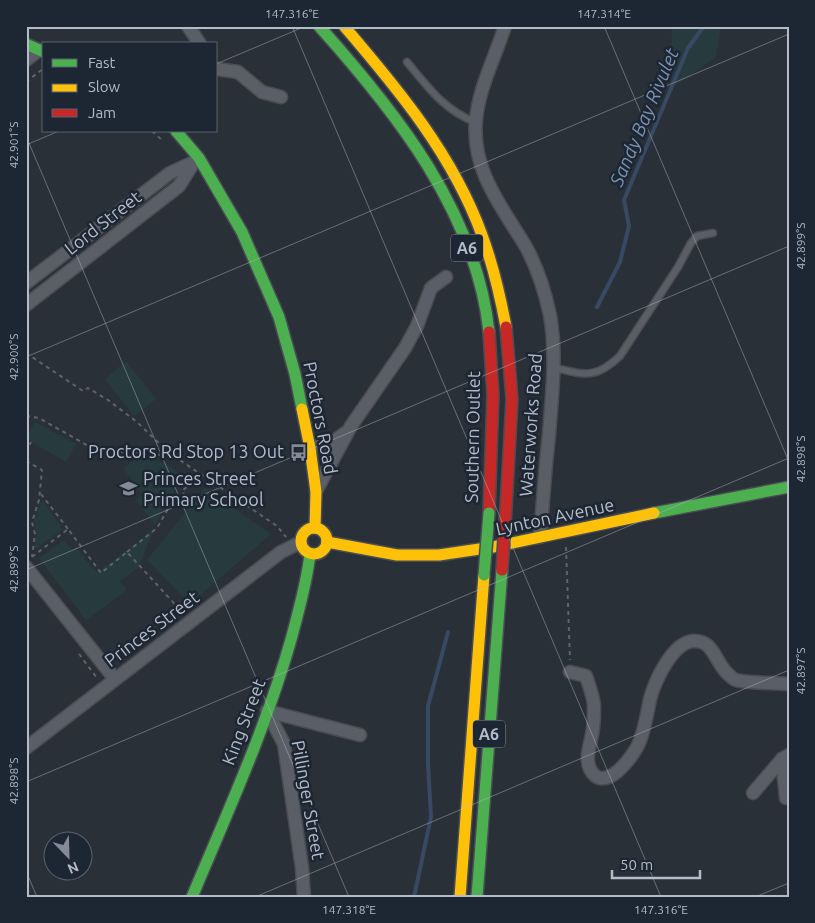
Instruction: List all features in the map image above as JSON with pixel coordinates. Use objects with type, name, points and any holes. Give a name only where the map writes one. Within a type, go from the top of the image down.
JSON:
[{"type":"main road","name":"Southern Outlet","points":[[319,26],[368,83],[418,150],[449,203],[468,248],[477,276],[487,323],[492,364],[494,412],[489,513],[460,897]]},
{"type":"main road","name":"Southern Outlet","points":[[344,26],[391,81],[429,131],[461,185],[486,242],[499,281],[507,323],[511,357],[512,412],[477,897]]},
{"type":"main road","points":[[26,44],[41,51]]},
{"type":"main road","name":"Proctors Road","points":[[177,132],[196,160]]},
{"type":"main road","name":"Proctors Road","points":[[279,317],[295,374],[310,448],[316,492],[315,528]]},
{"type":"main road","name":"Lynton Avenue","points":[[327,542],[377,553],[419,556],[468,552],[496,548],[565,531],[736,496],[789,488]]},
{"type":"main road","points":[[315,528],[326,535],[327,542],[321,552],[310,554],[304,549],[301,542],[305,532],[315,528]]},
{"type":"main road","name":"King Street","points":[[192,897],[267,712],[287,656],[308,572],[310,554]]},
{"type":"street","points":[[188,26],[199,42]]},
{"type":"street","name":"Waterworks Road","points":[[505,26],[480,94],[475,122],[477,152],[484,176],[496,201],[526,248],[540,282],[552,330],[555,368],[540,537]]},
{"type":"street","points":[[26,60],[41,51]]},
{"type":"street","points":[[218,69],[238,72],[262,92],[282,97]]},
{"type":"street","name":"Lord Street","points":[[26,283],[170,173],[196,160]]},
{"type":"street","name":"Lord Street","points":[[26,305],[179,186],[196,160]]},
{"type":"street","name":"Proctors Road","points":[[196,160],[236,235],[271,314],[279,317]]},
{"type":"street","points":[[64,254],[74,268]]},
{"type":"street","points":[[316,492],[351,426],[405,348],[417,326],[431,288],[446,277]]},
{"type":"street","points":[[310,448],[332,443],[339,439],[351,426]]},
{"type":"street","name":"Princes Street","points":[[26,748],[280,552],[301,542]]},
{"type":"street","points":[[26,567],[115,679]]},
{"type":"street","points":[[570,672],[586,676],[594,702],[593,730],[588,762],[594,774],[601,778],[608,778],[616,774],[638,745],[656,683],[670,657],[681,645],[693,641],[704,643],[712,650],[726,672],[735,680],[789,684]]},
{"type":"street","points":[[267,712],[360,735]]},
{"type":"street","name":"Pillinger Street","points":[[267,712],[284,744],[300,850],[304,897]]},
{"type":"street","points":[[753,794],[785,757]]},
{"type":"street","points":[[785,757],[786,798]]},
{"type":"lane","points":[[408,62],[442,103],[463,117],[475,122]]},
{"type":"lane","points":[[555,368],[582,374],[597,373],[609,367],[620,356],[678,267],[690,243],[697,236],[713,233]]},
{"type":"path","points":[[26,82],[42,70]]},
{"type":"path","points":[[26,353],[83,390],[88,388],[108,400],[137,422],[168,452],[277,526],[286,537]]},
{"type":"path","points":[[26,416],[39,418],[107,455],[131,450],[150,458],[168,452]]},
{"type":"path","points":[[26,452],[31,442]]},
{"type":"path","points":[[26,461],[42,470],[40,493],[32,522],[35,534],[32,557],[68,529]]},
{"type":"path","points":[[40,493],[101,573],[156,528],[169,507],[184,494],[182,491],[194,482],[200,474]]},
{"type":"path","points":[[565,531],[570,672]]},
{"type":"path","points":[[127,552],[186,616]]},
{"type":"green space","points":[[672,26],[721,26],[716,57],[670,90]]},
{"type":"green space","points":[[126,361],[156,399],[134,416],[105,379]]},
{"type":"green space","points":[[35,422],[76,444],[66,462],[26,439]]},
{"type":"green space","points":[[138,457],[168,465],[182,477],[155,525],[136,500],[142,495],[123,468]]},
{"type":"green space","points":[[205,488],[271,534],[190,604],[147,560]]},
{"type":"green space","points":[[42,500],[63,529],[34,550],[37,535],[34,521]]},
{"type":"green space","points":[[154,529],[139,567],[120,581],[127,590],[86,620],[39,558],[64,540],[72,550],[76,547],[93,569],[98,572]]},
{"type":"waterway","name":"Sandy Bay Rivulet","points":[[597,307],[620,262],[629,226],[624,200],[688,48],[704,26]]},
{"type":"waterway","name":"Sandy Bay Rivulet","points":[[414,897],[431,817],[428,764],[428,706],[448,632]]},
{"type":"traffic: fast","points":[[319,26],[376,93],[403,129],[428,166],[450,205],[468,246],[481,288],[489,332]]},
{"type":"traffic: fast","points":[[26,44],[42,51]]},
{"type":"traffic: fast","points":[[177,132],[199,158],[242,232],[279,317],[295,374],[302,409]]},
{"type":"traffic: fast","points":[[654,513],[789,487]]},
{"type":"traffic: fast","points":[[484,575],[489,513]]},
{"type":"traffic: fast","points":[[192,897],[271,703],[292,636],[305,585],[310,554]]},
{"type":"traffic: fast","points":[[477,897],[502,570]]},
{"type":"traffic: slow","points":[[344,26],[404,99],[440,150],[456,177],[486,246],[496,280],[506,327]]},
{"type":"traffic: slow","points":[[302,409],[316,492],[315,528]]},
{"type":"traffic: slow","points":[[327,542],[397,555],[439,555],[493,547],[654,513]]},
{"type":"traffic: slow","points":[[314,528],[323,532],[327,541],[323,550],[314,554],[305,550],[301,541],[305,532],[314,528]]},
{"type":"traffic: slow","points":[[460,897],[484,575]]},
{"type":"traffic: jam","points":[[506,327],[512,399],[506,508]]},
{"type":"traffic: jam","points":[[489,332],[493,395],[489,513]]},
{"type":"traffic: jam","points":[[502,570],[506,508]]},
{"type":"place","name":"Proctors Rd Stop 13 Out","points":[[298,452]]},
{"type":"place","name":"Princes Street Primary School","points":[[129,489]]}]
